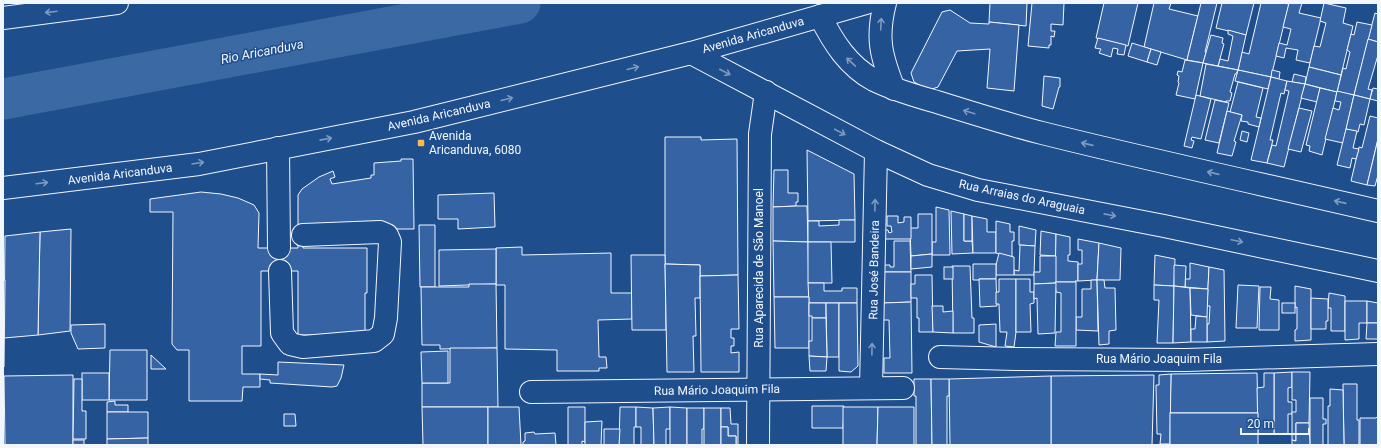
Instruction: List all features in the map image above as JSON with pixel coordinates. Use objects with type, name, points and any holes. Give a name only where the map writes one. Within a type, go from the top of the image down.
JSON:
[{"type":"main road","points":[[3,18],[117,3]]},
{"type":"main road","name":"Avenida Aricanduva","points":[[3,188],[199,164],[414,122],[691,53],[818,9],[866,3]]},
{"type":"main road","points":[[885,3],[881,20],[881,47],[886,69],[894,89]]},
{"type":"main road","points":[[818,9],[831,38],[846,58],[860,71],[874,80],[894,89],[1006,124],[1052,136],[1378,211]]},
{"type":"main road","name":"Rua Arraias do Araguaia","points":[[691,53],[876,151],[928,175],[978,190],[1164,226],[1378,271]]},
{"type":"main road","name":"Rua Aparecida de São Manoel","points":[[758,445],[760,134],[766,92]]},
{"type":"main road","points":[[278,148],[290,238],[380,232],[387,236],[390,242],[386,318],[383,334],[374,341],[303,347],[290,344],[282,333],[280,271]]},
{"type":"main road","name":"Rua José Bandeira","points":[[871,388],[876,151]]},
{"type":"main road","name":"Rua Mário Joaquim Fila","points":[[940,357],[1186,360],[1378,354]]},
{"type":"main road","name":"Rua Mário Joaquim Fila","points":[[531,392],[903,388]]},
{"type":"building","points":[[990,3],[1027,3],[1026,26],[989,22]]},
{"type":"building","points":[[1032,3],[1064,3],[1063,25],[1051,24],[1051,31],[1055,31],[1054,37],[1051,36],[1051,45],[1049,45],[1049,48],[1028,46]]},
{"type":"building","points":[[1104,3],[1138,3],[1128,46],[1096,38]]},
{"type":"building","points":[[1154,3],[1171,3],[1169,9],[1198,16],[1187,60],[1144,47]]},
{"type":"building","points":[[1201,3],[1217,3],[1203,63],[1187,60]]},
{"type":"building","points":[[1222,3],[1254,3],[1246,35],[1216,28]]},
{"type":"building","points":[[1261,3],[1289,4],[1271,77],[1238,70],[1242,52],[1249,54]]},
{"type":"building","points":[[1289,3],[1302,3],[1299,13],[1321,18],[1310,63],[1296,60],[1298,50],[1286,48],[1284,58],[1276,56],[1279,43],[1287,45],[1291,29],[1283,27]]},
{"type":"building","points":[[1324,3],[1346,8],[1343,23],[1353,26],[1341,75],[1309,67],[1314,46],[1320,47],[1326,23],[1320,21]]},
{"type":"building","points":[[950,10],[970,23],[989,24],[989,22],[1019,25],[1014,91],[987,88],[990,49],[957,51],[938,87],[929,90],[914,82],[911,73],[942,12]]},
{"type":"building","points":[[1375,13],[1378,14],[1378,42],[1368,39]]},
{"type":"building","points":[[1357,22],[1372,25],[1354,95],[1337,92],[1343,68],[1346,69],[1350,52],[1347,50],[1351,34],[1354,35]]},
{"type":"building","points":[[1228,30],[1246,35],[1238,70],[1218,66],[1220,59],[1228,61],[1233,36],[1228,34]]},
{"type":"building","points":[[1211,35],[1223,38],[1222,43],[1224,44],[1218,66],[1203,63]]},
{"type":"building","points":[[1098,38],[1126,45],[1124,55],[1117,54],[1118,49],[1113,48],[1111,57],[1099,53],[1101,49],[1095,48]]},
{"type":"building","points":[[1368,39],[1378,42],[1378,55],[1368,89],[1372,90],[1370,99],[1354,95]]},
{"type":"building","points":[[1132,43],[1151,49],[1147,62],[1128,56]]},
{"type":"building","points":[[1151,49],[1161,52],[1157,65],[1147,62]]},
{"type":"building","points":[[1185,60],[1203,63],[1195,99],[1176,95],[1179,83],[1179,76],[1177,75],[1178,71],[1182,72]]},
{"type":"building","points":[[1206,64],[1238,70],[1235,74],[1230,92],[1232,93],[1230,101],[1226,102],[1200,96]]},
{"type":"building","points":[[1309,67],[1341,75],[1337,92],[1305,84]]},
{"type":"building","points":[[1238,70],[1271,77],[1268,89],[1235,81]]},
{"type":"building","points":[[1272,70],[1280,72],[1279,79],[1271,77]]},
{"type":"building","points":[[1294,74],[1306,77],[1305,84],[1292,82]]},
{"type":"building","points":[[1044,76],[1060,78],[1060,87],[1053,109],[1042,106]]},
{"type":"building","points":[[1271,77],[1287,81],[1284,94],[1281,93],[1270,140],[1273,140],[1267,163],[1251,160]]},
{"type":"building","points":[[1287,81],[1305,84],[1284,167],[1267,163],[1272,145],[1276,146],[1289,91],[1285,90]]},
{"type":"building","points":[[1238,82],[1263,88],[1256,117],[1261,118],[1259,127],[1248,124],[1248,122],[1241,121],[1242,115],[1230,112]]},
{"type":"building","points":[[1305,84],[1320,88],[1317,102],[1301,98]]},
{"type":"building","points":[[1320,88],[1337,92],[1322,155],[1309,151],[1310,146],[1306,145]]},
{"type":"building","points":[[1373,88],[1378,89],[1378,101],[1370,99]]},
{"type":"building","points":[[1337,91],[1354,95],[1343,143],[1325,139],[1333,108],[1339,110],[1341,102],[1335,101]]},
{"type":"building","points":[[1196,95],[1211,99],[1201,139],[1192,137],[1191,140],[1194,141],[1192,148],[1184,146]]},
{"type":"building","points":[[1354,95],[1370,99],[1364,125],[1360,124],[1358,132],[1346,129]]},
{"type":"building","points":[[1215,100],[1229,103],[1219,143],[1205,140]]},
{"type":"building","points":[[1299,108],[1312,111],[1301,152],[1288,149]]},
{"type":"building","points":[[1227,111],[1242,115],[1234,141],[1236,142],[1232,156],[1217,153]]},
{"type":"building","points":[[1370,116],[1378,118],[1378,139],[1367,185],[1351,181],[1359,147],[1362,148]]},
{"type":"building","points":[[1346,129],[1357,131],[1353,148],[1359,149],[1356,159],[1352,158],[1350,168],[1337,165]]},
{"type":"building","points":[[1242,131],[1249,133],[1247,142],[1240,140]]},
{"type":"building","points":[[665,137],[701,137],[701,140],[737,139],[738,275],[700,276],[700,265],[665,264]]},
{"type":"building","points":[[1378,139],[1378,175],[1375,186],[1367,185]]},
{"type":"building","points":[[807,150],[854,174],[855,220],[808,221]]},
{"type":"building","points":[[401,159],[413,159],[414,229],[311,229],[303,226],[303,248],[367,248],[365,335],[298,335],[298,271],[261,271],[261,346],[242,346],[242,374],[260,374],[260,387],[243,387],[242,401],[189,401],[189,350],[177,350],[172,344],[173,212],[150,212],[150,199],[201,192],[221,194],[238,198],[254,205],[259,213],[258,248],[298,248],[298,195],[302,189],[319,177],[333,171],[335,177],[330,179],[332,184],[371,178],[371,175],[374,175],[374,163],[401,161]]},
{"type":"building","points":[[774,170],[788,170],[788,193],[798,193],[798,202],[796,202],[796,206],[773,207]]},
{"type":"building","points":[[494,193],[495,227],[458,229],[458,219],[438,219],[438,195]]},
{"type":"building","points":[[807,206],[808,242],[773,241],[773,207]]},
{"type":"building","points":[[936,207],[949,210],[950,255],[932,255],[932,242],[936,242]]},
{"type":"building","points":[[951,211],[964,214],[964,241],[972,241],[973,253],[952,254]]},
{"type":"building","points":[[918,214],[932,214],[932,254],[911,256],[910,228],[918,228]]},
{"type":"building","points":[[964,214],[972,216],[972,241],[964,241]]},
{"type":"building","points":[[887,216],[898,216],[898,223],[904,222],[904,217],[911,217],[911,239],[883,239],[883,230],[888,230],[889,233],[892,232],[891,226],[887,226]]},
{"type":"building","points":[[972,216],[987,219],[987,232],[996,232],[996,253],[973,253]]},
{"type":"building","points":[[839,220],[855,220],[855,242],[808,242],[808,221],[819,221],[819,226],[839,225]]},
{"type":"building","points":[[996,221],[1010,224],[1010,232],[1014,232],[1014,241],[1012,241],[1012,257],[996,253]]},
{"type":"building","points":[[419,225],[435,225],[435,287],[420,287]]},
{"type":"building","points":[[1019,226],[1036,230],[1035,246],[1019,245]]},
{"type":"building","points":[[71,229],[70,331],[38,335],[40,232]]},
{"type":"building","points":[[1041,231],[1056,234],[1056,256],[1040,255]]},
{"type":"building","points":[[40,232],[38,335],[4,338],[5,236]]},
{"type":"building","points":[[1056,234],[1070,237],[1070,255],[1068,255],[1068,261],[1078,262],[1078,281],[1075,281],[1076,282],[1055,282]]},
{"type":"building","points":[[1078,239],[1099,243],[1097,280],[1078,281],[1078,264],[1082,264],[1082,250],[1078,250]]},
{"type":"building","points":[[773,241],[808,242],[809,297],[774,297]]},
{"type":"building","points":[[894,241],[910,241],[911,272],[882,272],[882,265],[890,265],[890,267],[894,267]]},
{"type":"building","points":[[808,242],[831,242],[832,283],[808,283]]},
{"type":"building","points":[[1099,243],[1121,248],[1120,280],[1097,280]]},
{"type":"building","points":[[1020,245],[1035,246],[1034,275],[1014,275],[1014,270],[1019,271]]},
{"type":"building","points":[[522,247],[522,255],[611,253],[611,293],[632,293],[632,319],[598,320],[599,357],[606,357],[607,368],[599,368],[599,371],[557,371],[557,350],[505,349],[505,285],[496,285],[496,248]]},
{"type":"building","points":[[496,249],[496,284],[439,286],[439,250]]},
{"type":"building","points":[[999,253],[1014,257],[1014,275],[996,275],[996,265]]},
{"type":"building","points":[[932,254],[932,267],[911,269],[911,256]]},
{"type":"building","points":[[631,255],[665,255],[666,330],[632,330]]},
{"type":"building","points":[[1155,255],[1175,259],[1174,286],[1154,285]]},
{"type":"building","points":[[1040,256],[1056,256],[1056,283],[1034,284],[1034,272],[1040,272]]},
{"type":"building","points":[[1190,263],[1209,267],[1208,289],[1185,287],[1185,279],[1190,279]]},
{"type":"building","points":[[665,264],[700,265],[700,298],[695,298],[696,336],[693,336],[694,372],[667,372]]},
{"type":"building","points":[[973,264],[996,264],[996,279],[973,280]]},
{"type":"building","points":[[1174,265],[1186,266],[1185,287],[1174,286]]},
{"type":"building","points":[[952,266],[970,266],[974,333],[953,333]]},
{"type":"building","points":[[944,267],[953,267],[953,279],[944,279]]},
{"type":"building","points":[[1209,267],[1224,270],[1225,341],[1207,342],[1207,324],[1209,324],[1210,306],[1207,306]]},
{"type":"building","points":[[882,272],[911,272],[911,302],[883,303]]},
{"type":"building","points":[[738,275],[739,329],[731,329],[731,338],[734,338],[734,346],[731,346],[731,353],[739,352],[739,372],[701,372],[700,276]]},
{"type":"building","points":[[915,275],[932,275],[933,332],[919,332],[917,298],[911,298],[911,284],[915,284]]},
{"type":"building","points":[[979,279],[996,279],[997,306],[980,307]]},
{"type":"building","points":[[999,279],[1016,279],[1016,332],[1014,347],[1005,346],[1007,332],[1000,332],[999,304],[996,304],[996,292],[999,292]]},
{"type":"building","points":[[1016,279],[1030,279],[1030,292],[1034,292],[1034,303],[1030,304],[1031,332],[1016,332]]},
{"type":"building","points":[[3,280],[5,280],[4,367],[3,367]]},
{"type":"building","points":[[1091,280],[1097,280],[1098,331],[1076,330],[1076,317],[1082,317],[1082,289],[1091,289]]},
{"type":"building","points":[[1097,280],[1104,280],[1105,288],[1115,288],[1116,330],[1109,331],[1109,344],[1099,345]]},
{"type":"building","points":[[1055,282],[1076,282],[1076,346],[1055,346],[1056,332],[1061,332],[1061,293],[1056,292]]},
{"type":"building","points":[[808,283],[824,283],[824,291],[842,291],[842,288],[857,288],[857,303],[809,303]]},
{"type":"building","points":[[1056,283],[1055,333],[1038,334],[1037,298],[1034,299],[1034,284]]},
{"type":"building","points":[[469,284],[496,284],[497,348],[440,349],[440,345],[422,345],[421,287],[469,287]]},
{"type":"building","points":[[1154,285],[1174,286],[1173,343],[1157,343],[1159,300],[1154,300]]},
{"type":"building","points":[[1238,285],[1259,286],[1257,328],[1236,328]]},
{"type":"building","points":[[1174,286],[1190,288],[1191,342],[1173,343]]},
{"type":"building","points":[[1295,286],[1311,289],[1311,340],[1295,341],[1295,330],[1297,329],[1297,307],[1295,308]]},
{"type":"building","points":[[1260,287],[1271,287],[1270,299],[1279,300],[1279,330],[1259,330]]},
{"type":"building","points":[[1190,288],[1208,289],[1207,317],[1191,315]]},
{"type":"building","points":[[1329,293],[1345,296],[1345,331],[1331,331],[1331,308],[1328,308]]},
{"type":"building","points":[[774,297],[809,297],[809,348],[775,348]]},
{"type":"building","points":[[1311,298],[1328,299],[1328,321],[1326,321],[1326,329],[1311,329]]},
{"type":"building","points":[[1345,301],[1367,301],[1367,323],[1359,323],[1359,339],[1345,340]]},
{"type":"building","points":[[1367,301],[1378,303],[1378,323],[1367,323]]},
{"type":"building","points":[[911,302],[912,373],[884,373],[884,358],[890,358],[889,320],[883,320],[883,303]]},
{"type":"building","points":[[809,303],[826,303],[826,318],[812,318],[812,316],[809,316]]},
{"type":"building","points":[[826,303],[839,303],[839,357],[827,357]]},
{"type":"building","points":[[839,303],[857,303],[858,366],[851,372],[839,371]]},
{"type":"building","points":[[1282,303],[1295,303],[1295,313],[1282,313]]},
{"type":"building","points":[[932,306],[943,306],[943,312],[953,311],[953,333],[933,332]]},
{"type":"building","points":[[1196,316],[1207,317],[1207,342],[1191,342],[1191,329],[1195,329]]},
{"type":"building","points":[[812,318],[826,318],[827,357],[809,356],[809,341],[812,341]]},
{"type":"building","points":[[1367,323],[1378,323],[1378,339],[1366,339]]},
{"type":"building","points":[[105,324],[105,348],[78,349],[71,333],[71,325]]},
{"type":"building","points":[[996,324],[996,347],[979,342],[979,325]]},
{"type":"building","points":[[450,348],[497,348],[498,407],[422,407],[422,383],[450,383]]},
{"type":"building","points":[[110,350],[147,350],[147,400],[109,400]]},
{"type":"building","points":[[448,351],[448,383],[422,383],[421,352]]},
{"type":"building","points":[[151,355],[166,369],[151,369]]},
{"type":"building","points":[[809,356],[827,357],[826,371],[810,371]]},
{"type":"building","points":[[278,362],[344,365],[341,378],[337,386],[332,387],[270,383],[270,380],[260,379],[260,374],[278,375]]},
{"type":"building","points":[[1292,372],[1292,387],[1288,388],[1288,402],[1292,402],[1292,414],[1288,414],[1288,434],[1274,434],[1274,373]]},
{"type":"building","points":[[1292,372],[1310,372],[1309,423],[1296,423],[1296,441],[1292,440],[1292,412],[1296,412],[1296,400],[1292,400]]},
{"type":"building","points":[[82,373],[109,373],[109,400],[82,400]]},
{"type":"building","points":[[1257,373],[1258,413],[1170,413],[1171,374]]},
{"type":"building","points":[[1264,373],[1274,373],[1274,434],[1258,434],[1257,388],[1264,387]]},
{"type":"building","points":[[1171,374],[1170,444],[1160,444],[1161,434],[1157,434],[1156,385],[1159,385],[1159,375]]},
{"type":"building","points":[[73,375],[73,445],[5,445],[4,376]]},
{"type":"building","points":[[1154,375],[1152,445],[1051,445],[1051,376]]},
{"type":"building","points":[[1051,376],[1051,445],[950,445],[949,379]]},
{"type":"building","points":[[74,379],[82,379],[82,411],[86,411],[86,439],[73,439]]},
{"type":"building","points":[[914,379],[931,379],[932,445],[916,445],[916,396],[914,396]]},
{"type":"building","points":[[931,379],[949,379],[949,396],[947,396],[947,445],[932,445]]},
{"type":"building","points":[[1343,384],[1357,384],[1359,445],[1344,445]]},
{"type":"building","points":[[1330,389],[1343,390],[1344,445],[1328,445],[1328,406],[1330,406]]},
{"type":"building","points":[[1310,398],[1323,398],[1323,419],[1326,419],[1326,424],[1323,424],[1323,445],[1310,445]]},
{"type":"building","points":[[115,401],[115,405],[128,405],[128,412],[107,412],[107,402]]},
{"type":"building","points":[[812,406],[844,406],[843,428],[812,428]]},
{"type":"building","points":[[422,407],[488,407],[488,445],[423,445]]},
{"type":"building","points":[[488,407],[519,407],[521,445],[488,445]]},
{"type":"building","points":[[568,407],[585,407],[585,442],[582,441],[582,445],[568,445]]},
{"type":"building","points":[[620,407],[636,407],[634,445],[619,445]]},
{"type":"building","points":[[636,407],[653,408],[654,445],[641,445],[641,427],[636,427]]},
{"type":"building","points":[[670,407],[670,429],[666,429],[666,445],[654,445],[653,408]]},
{"type":"building","points":[[670,407],[687,408],[687,445],[670,445]]},
{"type":"building","points":[[843,407],[878,407],[877,445],[843,445]]},
{"type":"building","points":[[878,407],[914,407],[914,445],[877,445]]},
{"type":"building","points":[[687,408],[704,408],[702,445],[687,445]]},
{"type":"building","points":[[704,408],[721,408],[721,445],[704,445]]},
{"type":"building","points":[[721,408],[730,408],[731,424],[738,424],[738,445],[736,445],[736,436],[728,436],[728,427],[721,427]]},
{"type":"building","points":[[107,412],[148,412],[148,438],[107,439]]},
{"type":"building","points":[[1170,413],[1258,413],[1258,445],[1170,445]]},
{"type":"building","points":[[284,414],[295,414],[296,426],[284,426]]},
{"type":"building","points":[[1377,417],[1378,445],[1360,445],[1360,418]]},
{"type":"building","points":[[602,421],[601,445],[585,445],[585,422]]},
{"type":"building","points":[[1296,423],[1309,423],[1310,445],[1292,445],[1292,440],[1296,441]]},
{"type":"building","points":[[721,427],[728,427],[728,436],[736,436],[736,445],[721,445]]},
{"type":"building","points":[[604,429],[620,429],[619,445],[604,445]]},
{"type":"building","points":[[534,432],[535,434],[555,433],[556,445],[523,445],[523,442],[525,441],[525,433]]},
{"type":"building","points":[[148,438],[148,445],[107,445],[107,439]]},
{"type":"building","points":[[73,440],[84,440],[84,445],[73,445]]},
{"type":"waterway","name":"Rio Aricanduva","points":[[3,99],[520,3]]},
{"type":"place","name":"Avenida Aricanduva, 6080","points":[[421,143]]}]
